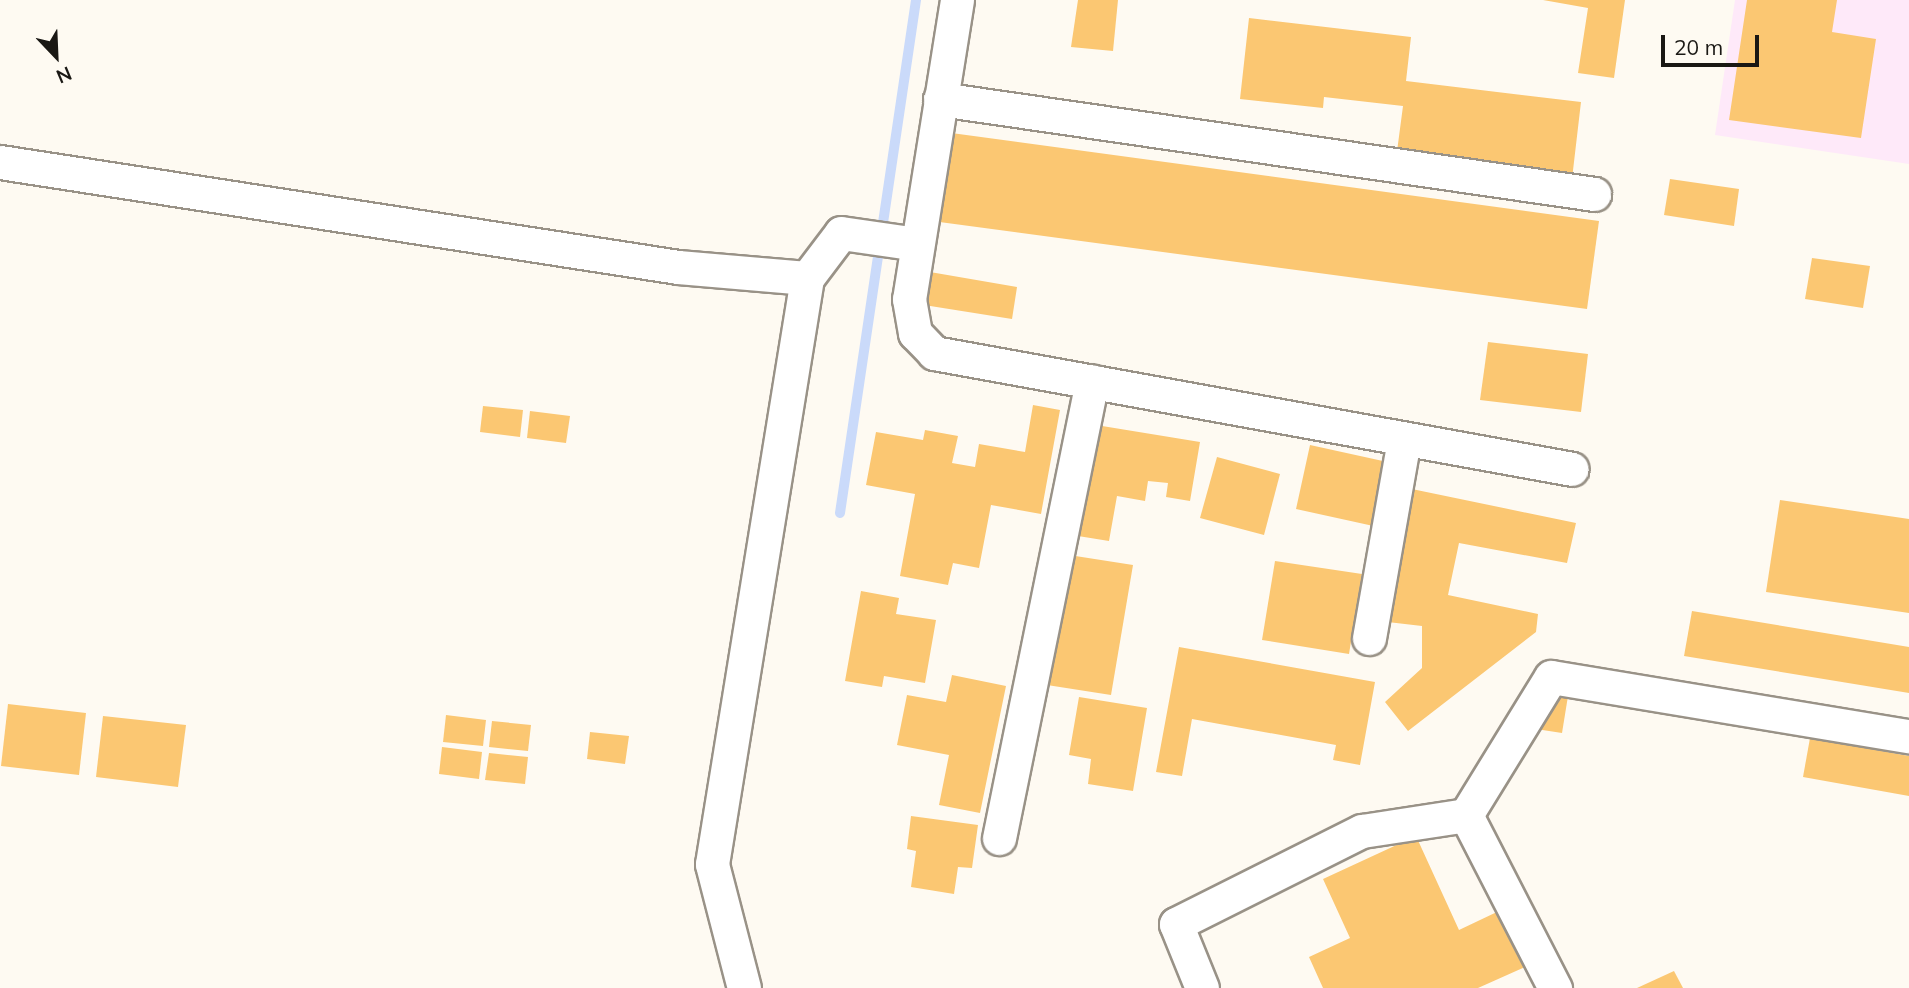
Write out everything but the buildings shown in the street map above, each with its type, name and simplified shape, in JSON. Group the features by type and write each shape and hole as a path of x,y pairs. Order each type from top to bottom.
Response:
{"street":[{"path":"957,0 917,244 911,317 934,354 1572,469"},
{"path":"940,99 1594,194"},
{"path":"0,162 678,267 807,278"},
{"path":"744,988 712,863 807,278 841,233 917,244"},
{"path":"999,838 1092,381"},
{"path":"1369,638 1404,440"},
{"path":"1202,988 1176,924 1362,831 1466,815 1550,677 1909,736"},
{"path":"1466,815 1555,988"}],"shaded area":[{"path":"1735,0 1909,0 1909,164 1715,135"}],"waterway":[{"path":"840,513 916,0"}]}
